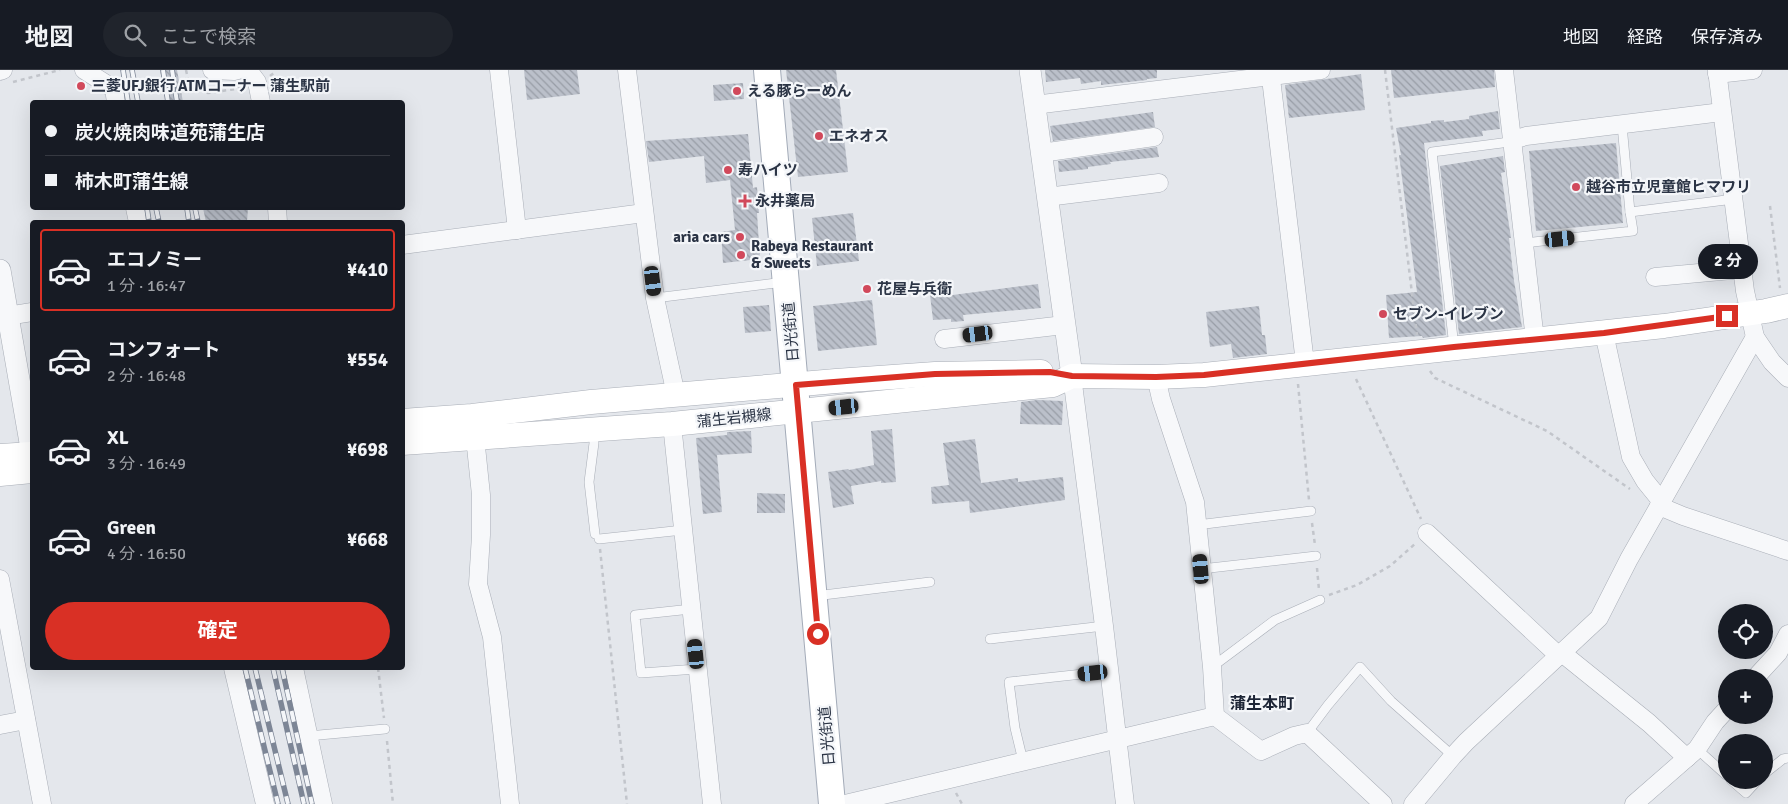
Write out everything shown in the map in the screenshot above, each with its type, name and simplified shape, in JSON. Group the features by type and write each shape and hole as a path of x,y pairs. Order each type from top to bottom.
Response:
{"main road":[{"name":"日光街道","path":"767,70 832,804"},
{"name":"蒲生岩槻線","path":"405,421 472,416 591,402 935,374 1050,372 1082,376 1156,377 1301,370 1348,359 1422,358 1454,347 1604,333 1750,313 1787,306"},
{"name":"蒲生岩槻線","path":"405,443 672,424 798,412 1054,385 1082,376"},
{"path":"0,456 30,454"},
{"path":"0,474 30,472"}],"street":[{"path":"84,70 114,88 116,100"},
{"path":"212,70 234,72 238,70"},
{"path":"248,70 256,82 260,100"},
{"path":"499,70 517,230"},
{"path":"627,70 655,298 676,395"},
{"path":"1030,70 1064,325 1082,376 1104,626 1125,804"},
{"path":"1034,105 1271,73 1321,70"},
{"path":"1504,70 1535,340"},
{"path":"1753,70 1717,72 1742,269 1755,337 1772,362 1788,378"},
{"path":"1271,73 1301,370"},
{"path":"1513,140 1526,136 1722,112"},
{"path":"1041,153 1154,136"},
{"path":"1047,197 1159,183"},
{"path":"405,245 644,213"},
{"path":"1655,277 1742,269"},
{"path":"0,270 4,316 30,444"},
{"path":"4,316 30,312"},
{"path":"944,338 1064,325"},
{"path":"1604,333 1631,457 1660,504 1684,516 1788,550"},
{"path":"1413,804 1453,756 1599,618 1660,504 1755,337"},
{"path":"1156,377 1161,399 1194,502 1216,716 1261,751 1294,736 1307,733 1383,804"},
{"path":"672,424 712,804"},
{"path":"475,437 481,535 478,584 492,637 510,804"},
{"path":"1427,533 1560,654 1649,723 1692,753"},
{"path":"1,588 42,804"},
{"path":"1763,669 1778,653 1788,634"},
{"path":"233,670 265,804"},
{"path":"294,670 323,804"},
{"path":"845,804 1216,716"},
{"path":"1634,804 1692,753 1718,719"},
{"path":"0,725 26,720"}],"lane":[{"path":"1524,243 1632,231 1622,125"},
{"path":"1454,347 1432,152 1513,140"},
{"path":"1630,212 1734,199"},
{"path":"655,298 786,282"},
{"path":"593,430 594,443 589,482 597,537 683,530"},
{"path":"1197,525 1310,511"},
{"path":"1201,569 1316,556"},
{"path":"815,596 930,582"},
{"path":"1212,667 1275,620 1320,600"},
{"path":"692,609 635,615 641,673 697,669"},
{"path":"990,640 1104,626"},
{"path":"1307,733 1360,667 1391,701 1453,756"},
{"path":"1023,761 1015,728 1009,682 1110,671"},
{"path":"308,736 385,729"},
{"path":"1692,753 1718,770"},
{"path":"1773,767 1783,759 1788,758"}],"path":[{"path":"4,75 60,70"},
{"path":"1385,70 1422,358 1435,378 1547,431 1637,494"},
{"path":"1770,206 1781,296 1787,306"},
{"path":"1301,370 1310,511 1320,600 1329,594 1357,585 1390,566 1427,533 1348,359"},
{"path":"597,537 627,804"}],"building":[{"path":"160,70 177,70 183,100 166,100"},
{"path":"524,70 577,70 580,94 527,100"},
{"name":"エネオス","path":"786,70 836,70 848,172 798,177"},
{"path":"1045,70 1157,70 1157,78 1101,85 1101,81 1081,84 1080,78 1046,82"},
{"path":"1391,70 1494,70 1495,87 1394,98"},
{"path":"1361,74 1365,110 1289,118 1285,85"},
{"path":"743,83 744,99 714,101 713,85"},
{"path":"1498,111 1500,129 1482,131 1483,136 1424,143 1446,335 1423,338 1422,336 1389,338 1386,295 1417,292 1399,155 1401,155 1396,128 1431,123 1431,121 1444,120 1444,122 1469,119 1469,116"},
{"path":"1153,112 1155,127 1053,141 1050,126"},
{"path":"748,134 753,188 757,187 760,259 723,263 721,232 735,230 730,180 706,183 704,156 649,162 646,141"},
{"name":"越谷市立児童館ヒマワリ","path":"1616,143 1623,223 1536,231 1529,151"},
{"path":"1157,147 1159,157 1110,162 1111,164 1088,167 1088,169 1059,172 1058,161"},
{"path":"1503,156 1505,172 1501,173 1511,238 1509,238 1514,281 1522,327 1459,334 1440,166"},
{"path":"203,210 248,210 247,220 206,220"},
{"path":"853,213 859,261 817,266 812,218"},
{"path":"1038,284 1041,308 963,315 964,321 951,322 951,319 933,320 930,295 945,294 945,296"},
{"path":"872,300 877,345 818,351 813,306"},
{"path":"769,305 771,331 745,333 743,307"},
{"path":"1259,306 1262,335 1265,335 1267,354 1233,358 1231,344 1210,347 1206,312"},
{"path":"1037,400 1063,401 1062,425 1020,424 1021,402"},
{"path":"892,429 896,482 881,483 881,481 851,486 854,504 833,508 828,472 874,465 871,431"},
{"path":"751,431 752,453 717,455 722,512 703,514 696,438 727,435 727,432"},
{"path":"975,439 981,483 1018,478 1018,482 1063,477 1065,500 970,513 969,501 932,504 931,487 949,485 943,443"},
{"path":"757,493 785,494 785,513 757,513"}],"railway":[{"path":"123,70 128,100"},
{"path":"132,70 138,100"},
{"path":"163,70 168,100"},
{"path":"172,70 177,100"},
{"path":"147,210 149,220"},
{"path":"156,210 159,220"},
{"path":"187,210 189,220"},
{"path":"195,210 198,220"},
{"path":"245,670 278,804"},
{"path":"255,670 288,804"},
{"path":"273,670 304,804"},
{"path":"282,670 312,804"}],"place":[{"name":"三菱UFJ銀行 ATMコーナー 蒲生駅前","path":"81,86"},
{"name":"える豚らーめん","path":"737,91"},
{"name":"エネオス","path":"819,136"},
{"name":"寿ハイツ","path":"728,170"},
{"name":"越谷市立児童館ヒマワリ","path":"1576,187"},
{"name":"永井薬局","path":"745,201"},
{"name":"aria cars","path":"740,237"},
{"name":"Rabeya Restaurant & Sweets","path":"741,255"},
{"name":"花屋与兵衛","path":"867,289"},
{"name":"セブン-イレブン","path":"1383,314"}],"district":[{"name":"蒲生本町","path":"1262,703"}],"route":[{"path":"818,634 796,385 935,374 1050,372 1072,376 1156,377 1204,375 1454,347 1604,333 1727,316"}]}
